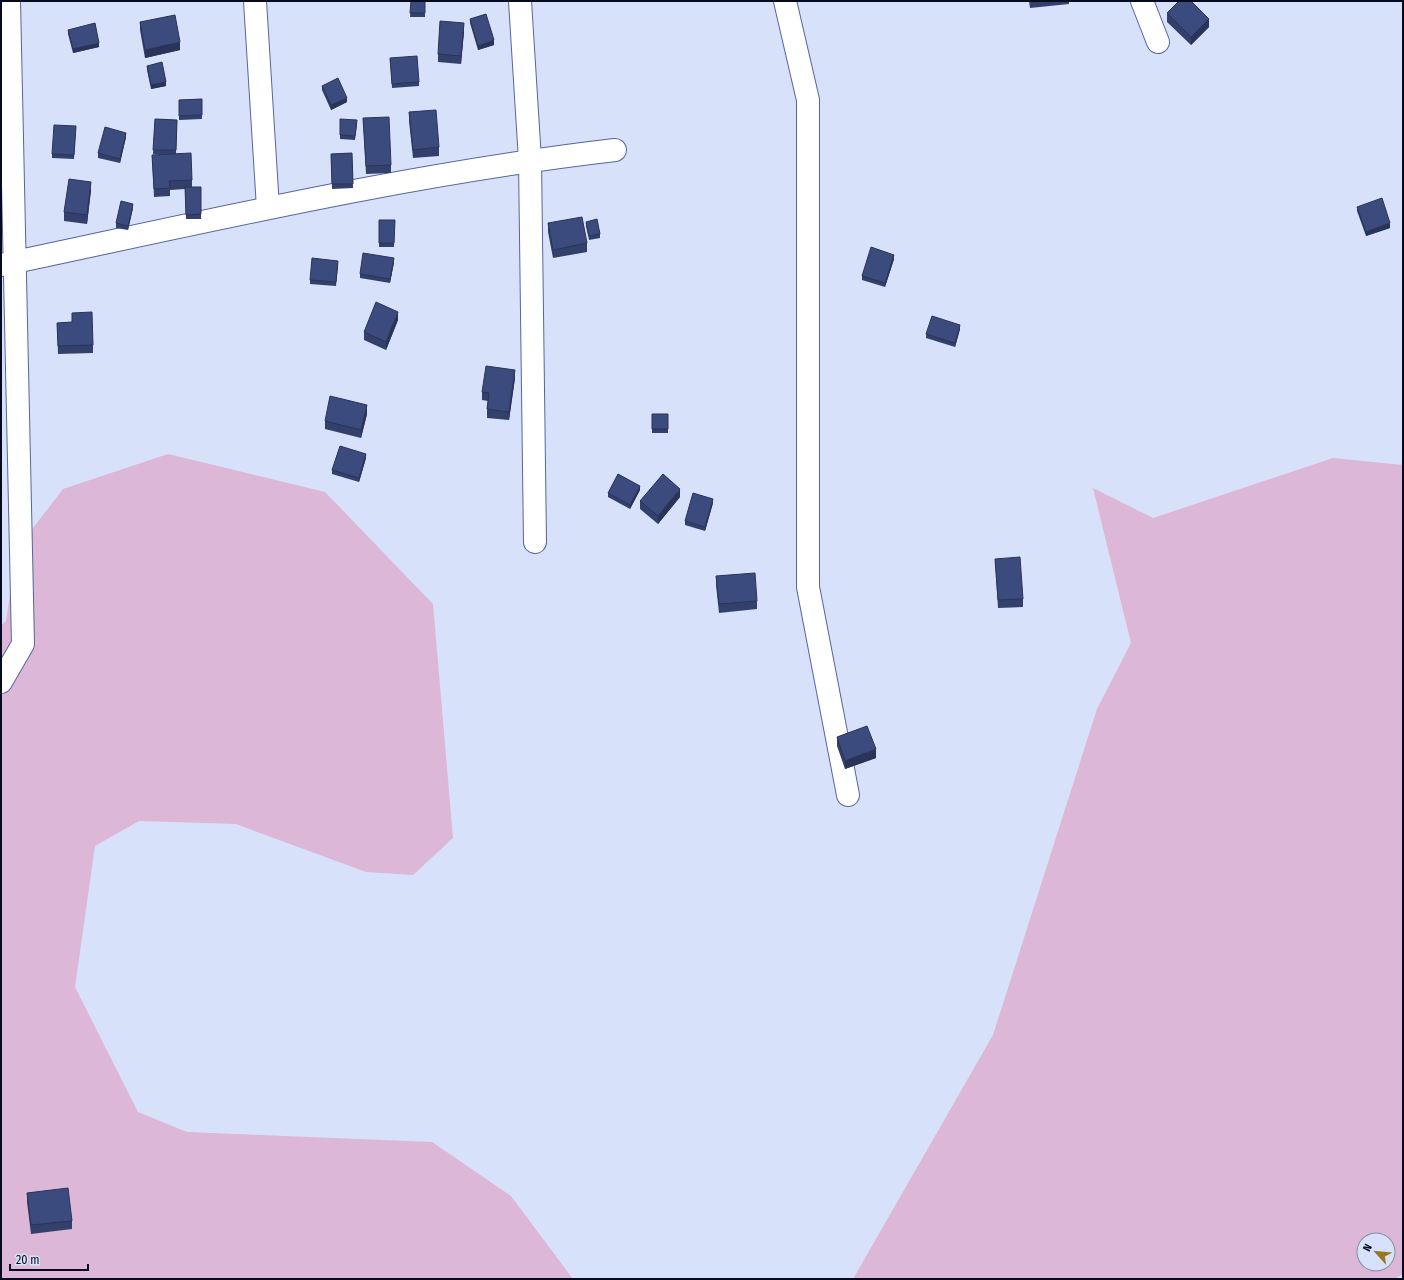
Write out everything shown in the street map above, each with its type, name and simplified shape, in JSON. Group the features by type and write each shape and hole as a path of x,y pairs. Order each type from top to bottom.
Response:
{"street":[{"path":"1,682 24,644 7,264 9,1"},
{"path":"255,1 268,208"},
{"path":"520,1 530,160 535,542"},
{"path":"785,1 808,100 808,587 848,795"},
{"path":"1142,1 1158,42"},
{"path":"7,264 268,208 530,160 615,150"}],"shaded area":[{"path":"168,454 325,492 433,604 453,838 413,875 366,872 236,824 139,821 95,846 75,987 138,1112 187,1132 432,1142 511,1196 573,1279 1,1279 1,625 6,621 17,549 63,489"},
{"path":"1333,458 1403,465 1403,1274 1394,1279 853,1279 993,1035 1097,709 1131,643 1093,488 1153,518"}],"building":[{"path":"411,1 425,1 425,13 410,13"},
{"path":"1179,1 1191,1 1209,19 1191,37 1167,13"},
{"path":"486,14 494,40 478,46 470,19"},
{"path":"175,15 180,42 145,50 140,22"},
{"path":"440,21 464,23 461,56 438,54"},
{"path":"95,23 99,43 73,49 68,30"},
{"path":"417,56 419,82 392,84 390,58"},
{"path":"162,62 166,82 151,85 147,66"},
{"path":"338,78 347,98 331,105 322,86"},
{"path":"202,99 202,115 179,116 179,100"},
{"path":"436,110 439,147 413,150 409,112"},
{"path":"389,117 391,165 366,166 363,118"},
{"path":"155,119 177,120 176,150 153,150"},
{"path":"340,119 357,120 355,136 340,135"},
{"path":"54,125 76,126 74,155 52,154"},
{"path":"105,127 126,133 120,159 98,153"},
{"path":"191,153 192,180 169,181 170,188 154,189 152,155"},
{"path":"352,153 353,184 332,184 331,154"},
{"path":"69,179 91,182 87,215 64,212"},
{"path":"185,187 201,187 201,214 186,215"},
{"path":"1382,198 1390,223 1366,232 1357,207"},
{"path":"121,201 133,204 128,226 116,223"},
{"path":"582,217 587,243 553,250 548,223"},
{"path":"597,219 600,234 589,236 586,222"},
{"path":"379,220 395,220 394,243 379,243"},
{"path":"871,247 894,255 885,283 862,276"},
{"path":"363,253 394,258 390,279 360,274"},
{"path":"312,258 338,261 336,282 310,280"},
{"path":"376,302 398,312 386,342 364,332"},
{"path":"92,312 93,345 58,346 57,323 72,322 72,313"},
{"path":"932,316 960,325 955,343 926,334"},
{"path":"486,366 515,370 509,412 487,409 489,393 482,392"},
{"path":"330,396 367,405 361,430 325,421"},
{"path":"652,414 668,414 668,429 652,429"},
{"path":"340,446 366,454 359,478 332,470"},
{"path":"618,474 640,486 630,505 608,493"},
{"path":"663,474 680,489 658,516 640,501"},
{"path":"693,493 713,499 705,527 685,521"},
{"path":"1020,557 1023,599 998,600 995,559"},
{"path":"755,573 757,601 719,604 716,576"},
{"path":"867,726 876,749 845,761 837,737"},
{"path":"68,1188 72,1221 31,1225 27,1193"}]}
